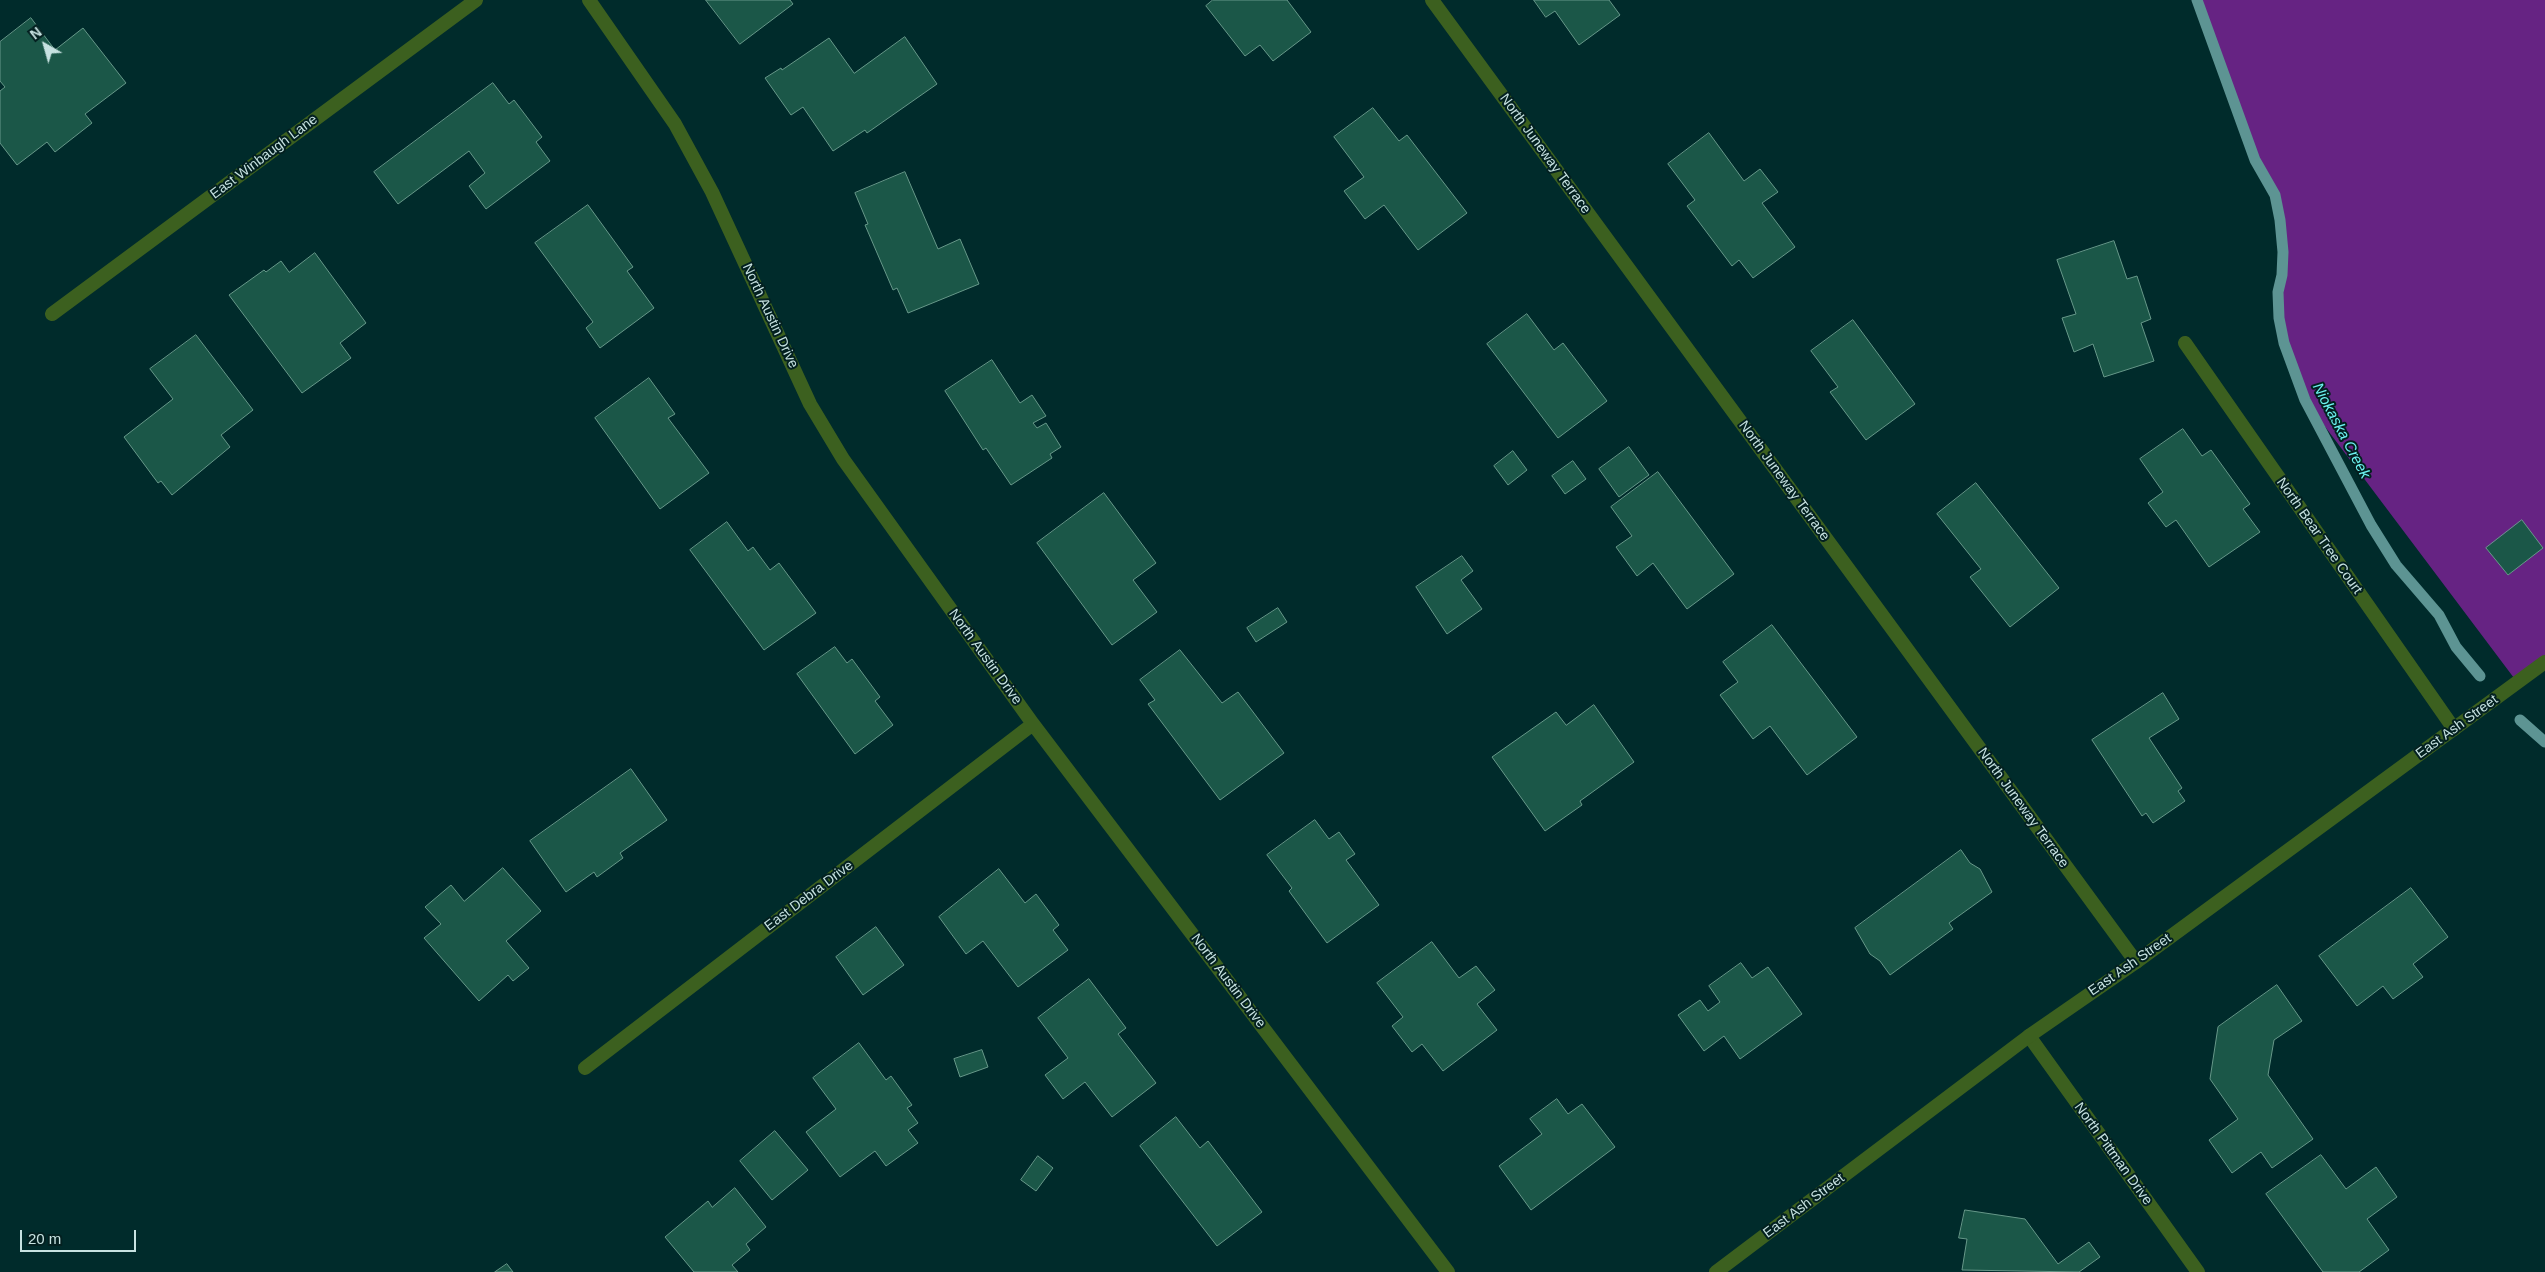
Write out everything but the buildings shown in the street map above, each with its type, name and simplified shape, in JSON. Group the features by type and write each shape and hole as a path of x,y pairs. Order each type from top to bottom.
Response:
{"street":[{"name":"East Winbaugh Lane","path":"52,314 476,0"},
{"name":"North Austin Drive","path":"589,0 680,132 712,192 810,404 843,459 1033,724 1448,1272"},
{"name":"North Juneway Terrace","path":"1432,0 2136,962"},
{"name":"North Bear Tree Court","path":"2185,343 2454,729"},
{"name":"East Ash Street","path":"1716,1272 2029,1036 2136,962 2545,662"},
{"name":"East Debra Drive","path":"584,1068 1033,724"},
{"name":"North Pittman Drive","path":"2029,1036 2198,1272"}],"shaded area":[{"path":"2197,0 2545,0 2545,662 2517,682 2305,400 2284,343 2279,318 2278,292 2283,252 2275,195 2255,160"}],"waterway":[{"name":"Niokaska Creek","path":"2197,0 2255,160 2275,195 2283,252 2282,275 2278,292 2279,318 2284,343 2305,400 2371,525 2396,565 2439,615 2456,647 2480,676"},
{"name":"Niokaska Creek","path":"2520,720 2545,742"}]}
